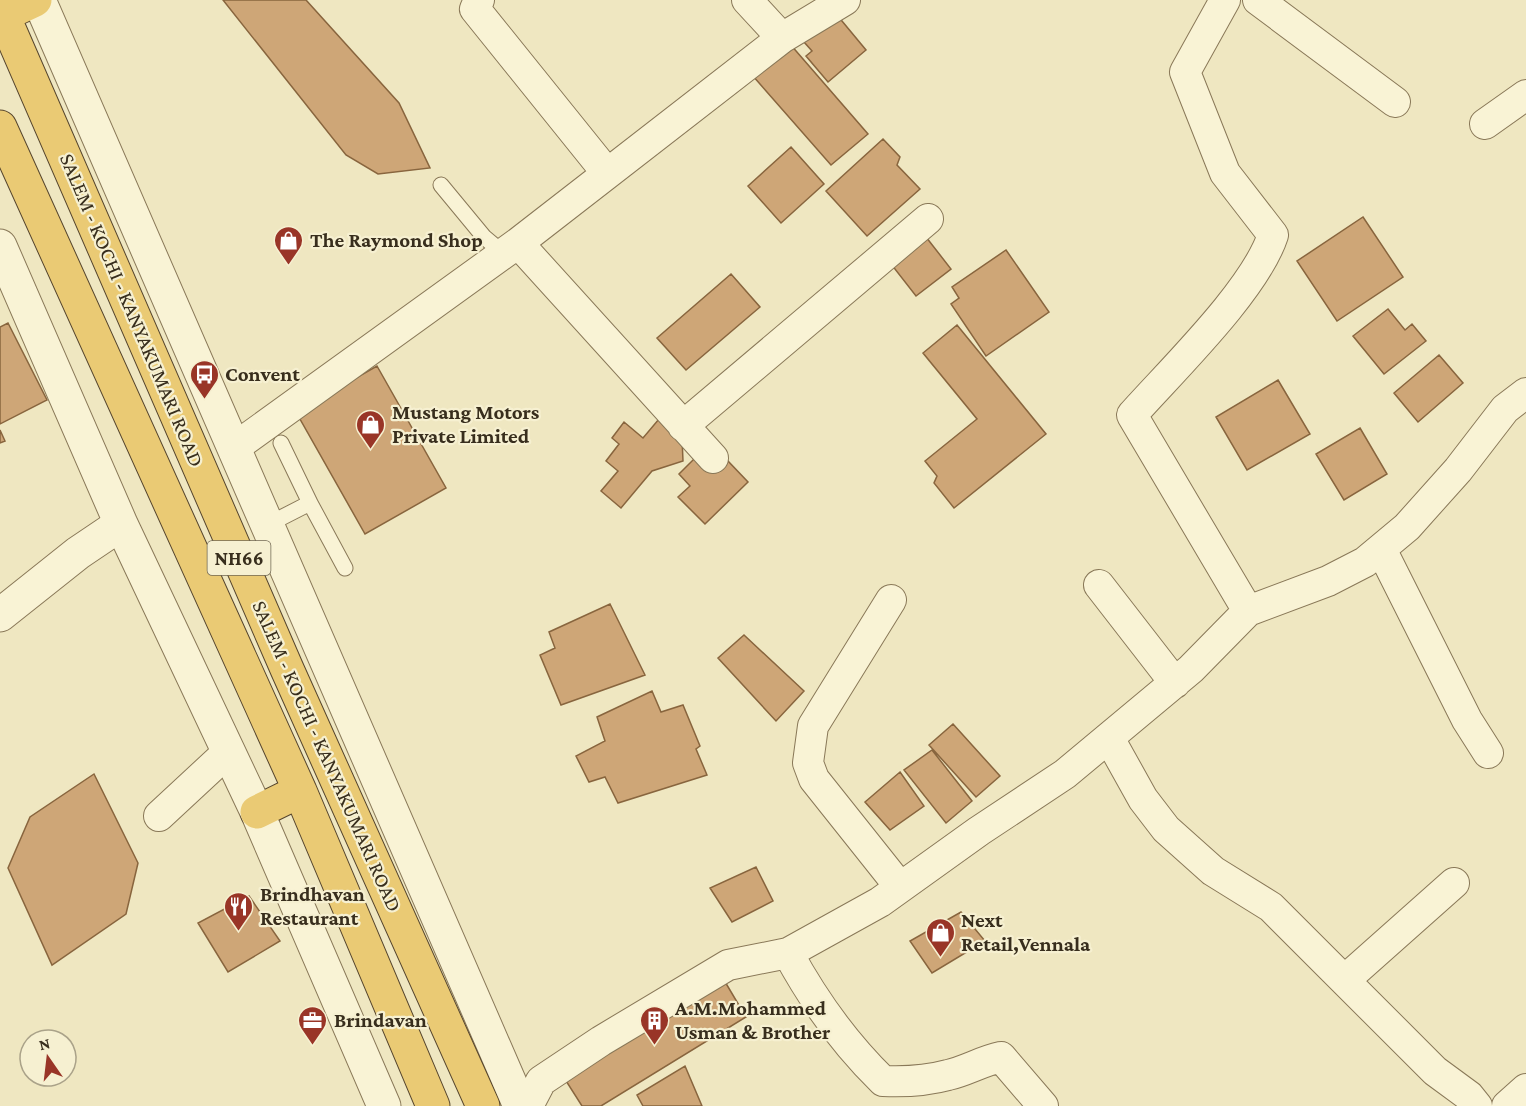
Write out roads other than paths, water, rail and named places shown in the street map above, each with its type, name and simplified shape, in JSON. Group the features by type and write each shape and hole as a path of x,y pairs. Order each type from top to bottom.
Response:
{"highway":[{"path":"2,12 37,0"},
{"name":"SALEM - KOCHI - KANYAKUMARI ROAD","path":"2,12 287,669 483,1106"},
{"name":"SALEM - KOCHI - KANYAKUMARI ROAD","path":"0,127 300,791 433,1106"},
{"path":"257,812 300,791"},
{"path":"408,1049 451,1032"}],"street":[{"path":"37,0 520,1106"},
{"path":"479,0 475,9 607,173"},
{"path":"747,0 782,38"},
{"path":"234,448 510,248 782,38 845,0"},
{"path":"1225,0 1185,72 1225,173 1273,236 1267,255 1221,315 1132,415 1248,611"},
{"path":"1258,0 1395,102"},
{"path":"1485,124 1526,95"},
{"path":"683,426 928,219"},
{"path":"510,248 713,458"},
{"path":"4,269 257,812 384,1106"},
{"path":"528,1106 541,1081 601,1041 728,965 788,953 880,902 979,831 1065,774 1174,683 1248,611 1328,581 1365,562 1407,527 1458,470 1505,409 1526,393"},
{"path":"0,615 78,554 121,524"},
{"path":"1381,549 1467,720 1488,753"},
{"path":"1099,585 1174,683"},
{"path":"891,600 813,726 808,763 814,779 900,887"},
{"path":"1108,738 1143,799 1166,829 1213,871 1271,907 1346,979 1435,1071 1469,1096 1477,1106"},
{"path":"159,816 229,751"},
{"path":"1346,979 1454,883"},
{"path":"788,953 806,986 855,1054 883,1081 919,1094 977,1062 1001,1056 1042,1106"},
{"path":"1507,1106 1526,1089"}],"lane":[{"path":"441,184 484,237 510,248"},
{"path":"280,443 345,568"},
{"path":"267,525 310,503"}],"place":[{"name":"The Raymond Shop","path":"289,266"},
{"name":"Convent","path":"204,400"},
{"name":"Mustang Motors Private Limited","path":"371,450"},
{"name":"Brindhavan Restaurant","path":"239,932"},
{"name":"Next Retail,Vennala","path":"940,958"},
{"name":"Brindavan","path":"313,1046"},
{"name":"A.M.Mohammed Usman & Brother","path":"654,1046"}]}
